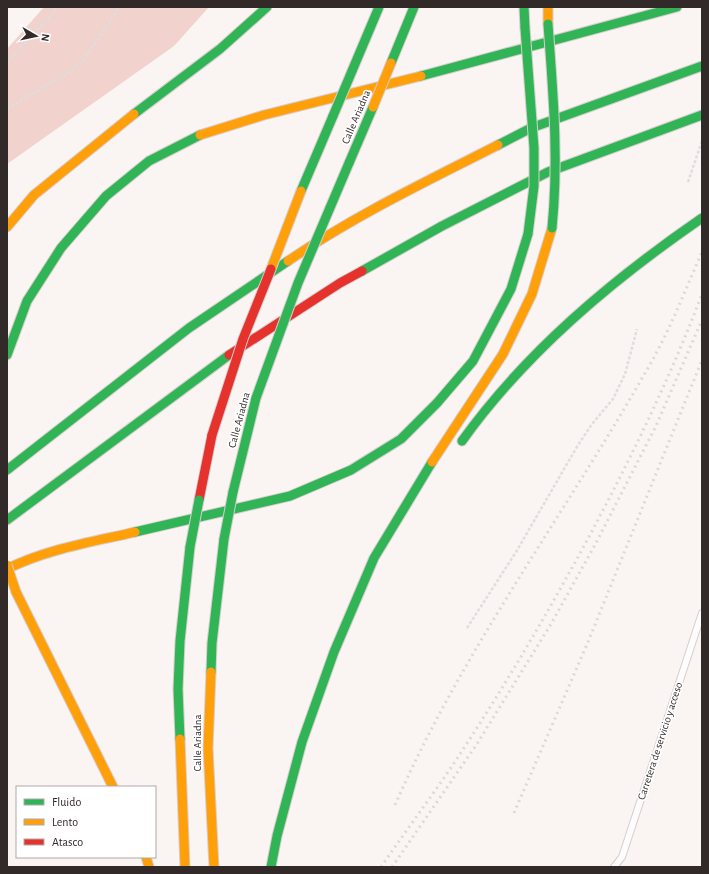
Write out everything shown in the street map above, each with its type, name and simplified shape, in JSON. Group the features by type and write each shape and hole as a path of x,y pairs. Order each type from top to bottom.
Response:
{"highway":[{"path":"7,227 34,195 128,118 220,49 267,7"},
{"name":"Calle Ariadna","path":"186,867 178,689 180,641 190,547 198,500 212,435 243,339 301,191 378,7"},
{"name":"Calle Ariadna","path":"214,867 208,733 212,643 224,538 233,492 256,398 298,283 414,7"},
{"path":"7,569 22,561 56,551 290,496 350,470 401,439 437,403 473,361 511,289 528,234 534,186 534,148 524,7"},
{"path":"271,867 277,836 302,742 334,652 374,558 436,456 503,354 532,294 552,228 556,186 556,144 548,7"},
{"path":"7,355 27,301 61,248 106,196 149,161 203,134 264,115 460,66 677,7"},
{"path":"7,470 189,328 306,248 415,187 531,128 702,66"},
{"path":"7,520 217,363 346,280 442,226 548,172 702,115"},
{"path":"456,450 473,425 530,360 597,299 681,232 702,218"},
{"path":"7,565 16,592 113,786"},
{"path":"334,652 377,575"}],"lane":[{"name":"Carretera de servicio y acceso","path":"614,867 622,857 702,613"}],"path":[{"path":"7,63 58,7"},
{"path":"7,109 68,72 84,59 120,7"},
{"path":"688,182 702,141"},
{"path":"467,628 516,552 574,451 592,424 613,399 625,374 637,330"}],"shaded area":[{"path":"44,7 209,7 174,46 7,164 7,49"}],"railway":[{"path":"395,805 422,747 485,634 621,415 653,359 673,320 702,252"},
{"path":"381,867 448,772 484,717 568,575 647,422 676,359 702,294"},
{"path":"392,867 477,744 551,624 596,543 656,426 702,320"},
{"path":"514,813 588,642 702,360"}],"traffic: fast":[{"path":"134,114 220,49 267,7"},
{"path":"352,71 379,7"},
{"path":"391,63 414,7"},
{"path":"524,7 525,28"},
{"path":"421,76 677,7"},
{"path":"548,24 555,151 552,228"},
{"path":"525,28 534,148 534,186 528,234"},
{"path":"498,145 531,128 702,66"},
{"path":"333,116 352,71"},
{"path":"349,163 373,107"},
{"path":"362,271 442,226 548,172 702,115"},
{"path":"301,191 333,116"},
{"path":"7,355 27,301 61,248 106,196 149,161 200,135"},
{"path":"256,398 298,283 349,163"},
{"path":"462,441 487,408 514,377 572,319 636,266 702,218"},
{"path":"135,532 290,496 351,470 401,439 437,403 473,361 511,289 528,234"},
{"path":"7,470 189,328 288,261"},
{"path":"7,520 229,355"},
{"path":"233,492 256,398"},
{"path":"271,867 277,836 302,742 334,652 374,558 432,462"},
{"path":"224,539 233,492"},
{"path":"190,547 199,500"},
{"path":"211,672 212,643 224,539"},
{"path":"180,739 178,689 180,641 190,547"}],"traffic: slow":[{"path":"548,7 548,24"},
{"path":"373,107 391,63"},
{"path":"200,135 264,115 421,76"},
{"path":"7,227 34,195 134,114"},
{"path":"288,261 365,214 498,145"},
{"path":"271,269 301,191"},
{"path":"432,462 503,354 532,294 552,228"},
{"path":"7,569 54,551 135,532"},
{"path":"7,565 16,592"},
{"path":"16,592 113,786"},
{"path":"211,672 208,748 214,867"},
{"path":"180,739 185,867"},
{"path":"146,858 149,867"}],"traffic: jam":[{"path":"212,435 243,339 271,269"},
{"path":"229,355 340,283 362,271"},
{"path":"199,500 212,435"}]}
